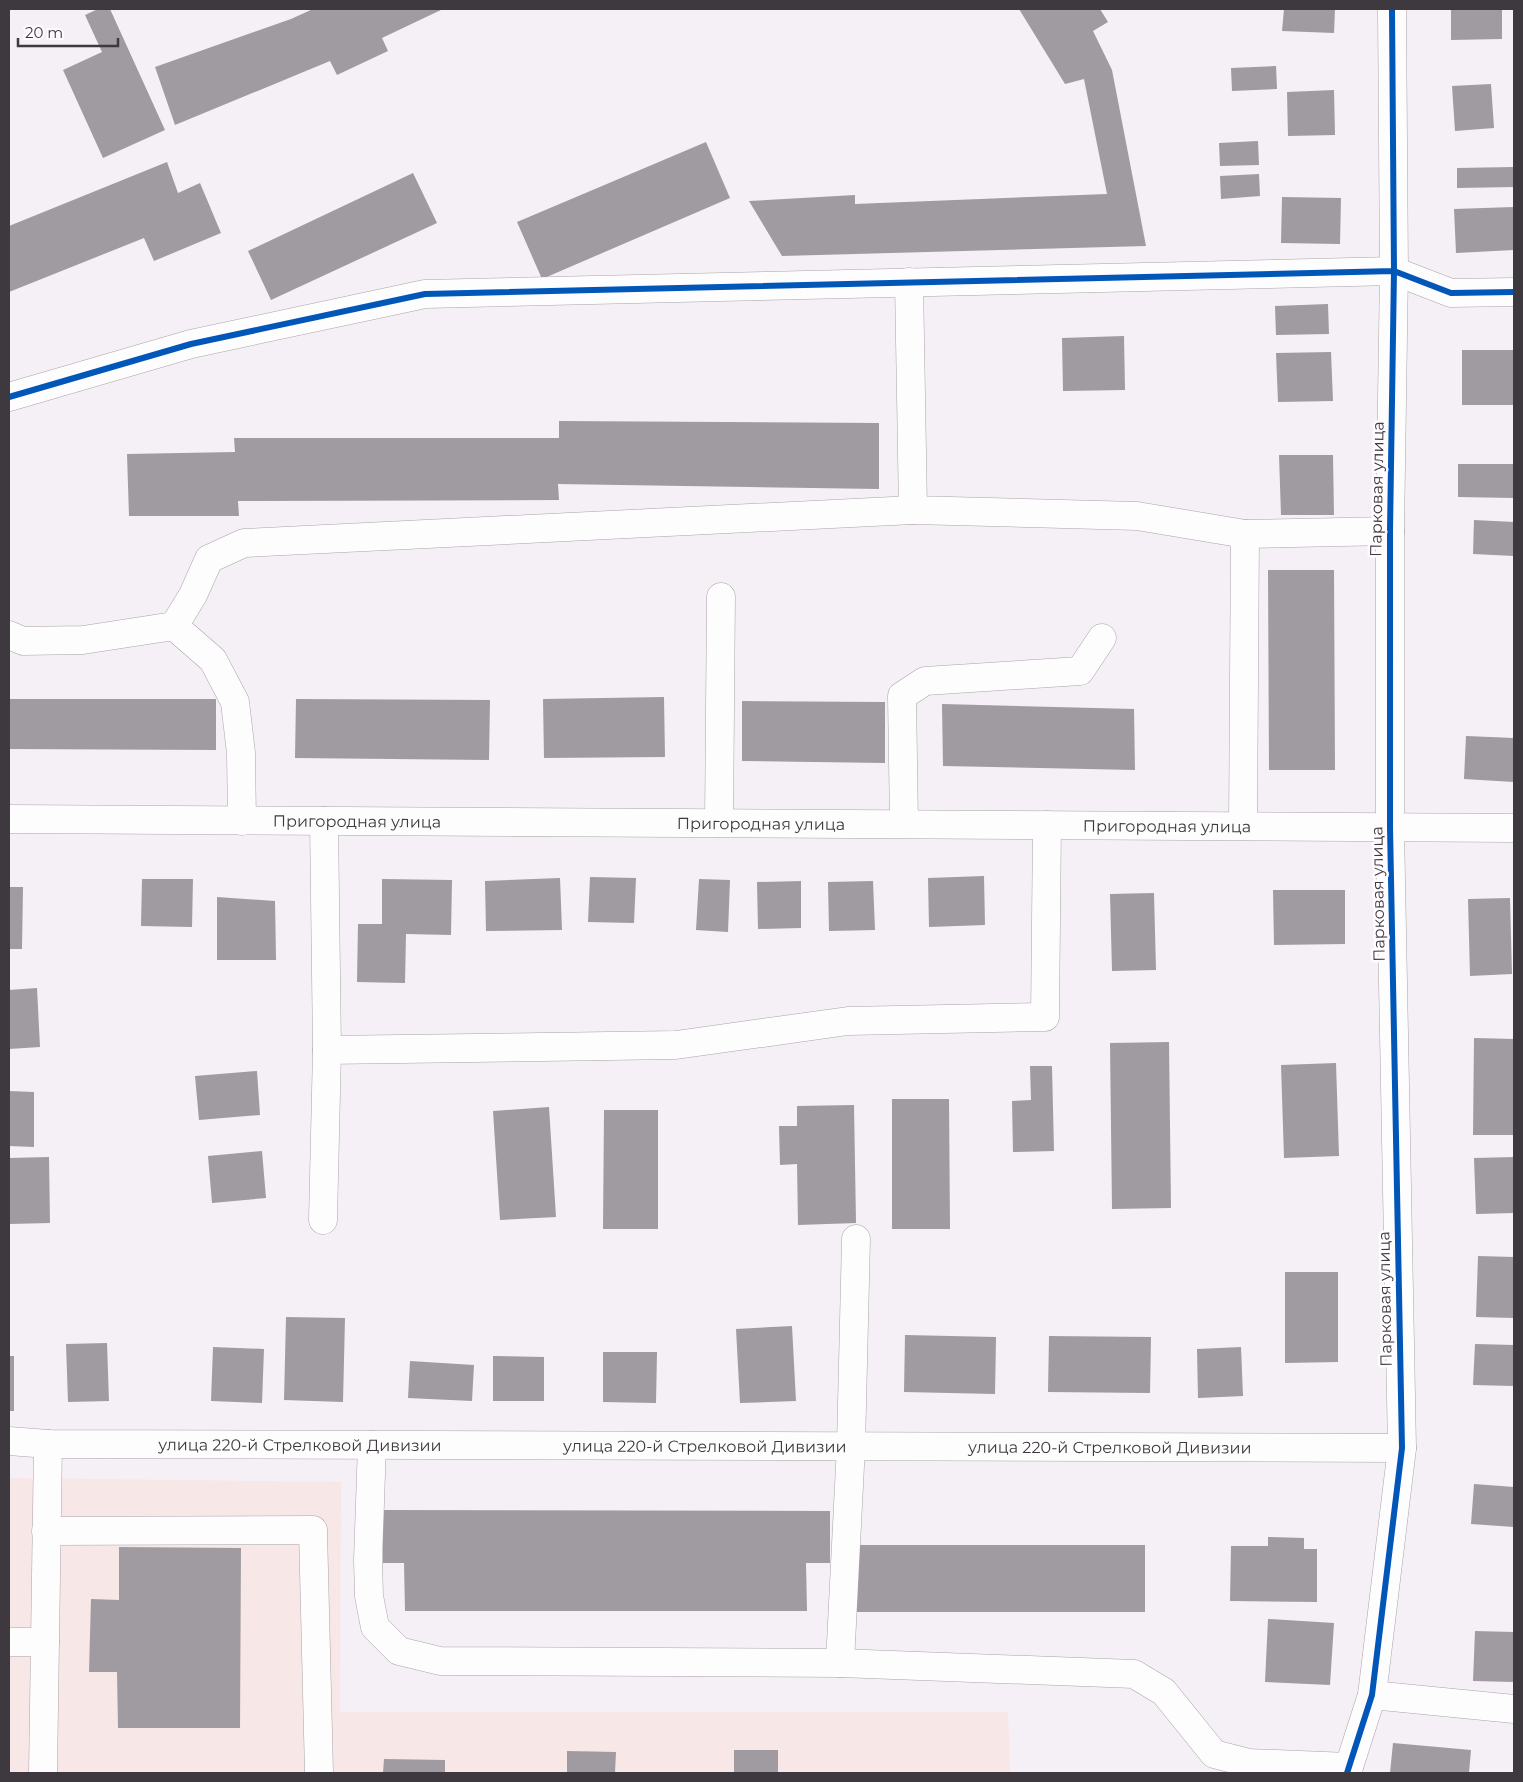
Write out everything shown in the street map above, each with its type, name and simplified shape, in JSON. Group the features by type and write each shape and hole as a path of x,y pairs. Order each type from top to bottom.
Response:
{"street":[{"name":"Парковая улица","path":"1348,1770 1372,1695 1402,1448 1390,827 1390,532 1394,271 1392,9"},
{"path":"9,397 191,344 425,294 1394,271 1451,293 1514,292"},
{"path":"909,282 913,510"},
{"path":"174,626 193,595 208,559 244,543 913,510 1137,516 1245,534 1390,532"},
{"path":"1243,826 1245,534"},
{"path":"719,823 721,597"},
{"path":"9,635 23,641 83,640 174,626 214,660 235,702 241,753 242,821"},
{"path":"904,824 902,696 925,681 1080,671 1102,638"},
{"name":"Пригородная улица","path":"9,819 1514,828"},
{"path":"323,1220 327,1050 324,821"},
{"path":"327,1050 676,1045 848,1021 1044,1016 1047,825"},
{"path":"840,1663 851,1446 856,1239"},
{"name":"улица 220-й Стрелковой Дивизии","path":"9,1441 48,1444 1402,1448"},
{"path":"43,1773 48,1444"},
{"path":"372,1445 368,1560 369,1596 375,1628 399,1651 440,1661 840,1663 1134,1674 1164,1692 1214,1754 1249,1763 1348,1770"},
{"path":"46,1531 313,1530 319,1773"},
{"path":"9,1642 45,1642"},
{"path":"1372,1695 1514,1709"}],"shaded area":[{"path":"9,1478 341,1482 340,1712 1008,1712 1010,1773 9,1773"}],"building":[{"path":"98,9 110,9 165,130 103,158 63,70 102,52 85,15"},
{"path":"313,9 443,9 382,38 388,51 337,75 330,61 175,125 155,67 291,19"},
{"path":"1019,9 1100,9 1108,22 1093,31 1112,70 1146,246 782,256 749,201 855,195 855,204 1107,194 1084,79 1065,84"},
{"path":"1284,9 1335,9 1334,33 1282,31"},
{"path":"1451,9 1502,9 1502,39 1451,40"},
{"path":"1276,66 1277,89 1232,91 1231,68"},
{"path":"1491,84 1494,128 1455,131 1452,86"},
{"path":"1334,90 1335,135 1288,136 1287,92"},
{"path":"1258,141 1259,165 1220,166 1219,143"},
{"path":"706,142 730,198 542,279 517,222"},
{"path":"167,162 178,193 200,183 221,233 154,261 144,238 9,292 9,226"},
{"path":"1513,167 1514,187 1457,188 1457,168"},
{"path":"413,173 437,223 271,300 248,251"},
{"path":"1259,174 1260,196 1221,199 1220,176"},
{"path":"1282,197 1341,198 1340,244 1281,243"},
{"path":"1514,207 1514,250 1456,253 1454,209"},
{"path":"1328,304 1329,334 1276,335 1275,306"},
{"path":"1124,336 1125,390 1063,391 1062,338"},
{"path":"1462,350 1514,350 1514,405 1462,405"},
{"path":"1331,352 1333,401 1278,402 1276,353"},
{"path":"559,421 879,423 879,489 558,484 559,500 238,501 239,516 129,516 127,454 235,452 234,438 559,438"},
{"path":"1279,455 1333,455 1334,515 1281,515"},
{"path":"1458,464 1514,464 1514,498 1458,497"},
{"path":"1474,520 1514,522 1514,556 1473,554"},
{"path":"1268,570 1334,570 1335,770 1269,770"},
{"path":"664,697 665,757 544,758 543,699"},
{"path":"9,699 216,699 216,750 9,749"},
{"path":"296,699 490,700 489,760 295,758"},
{"path":"742,701 885,702 885,763 742,761"},
{"path":"942,704 1134,709 1135,770 943,766"},
{"path":"1466,736 1514,738 1514,782 1464,779"},
{"path":"984,876 985,925 929,927 928,878"},
{"path":"590,877 636,878 634,923 588,922"},
{"path":"560,878 562,930 486,931 485,881"},
{"path":"142,879 193,879 192,927 141,926"},
{"path":"382,879 452,880 451,935 406,934 405,983 357,982 358,924 382,924"},
{"path":"699,879 730,880 728,932 696,930"},
{"path":"801,881 801,928 758,929 757,882"},
{"path":"873,881 875,930 829,931 828,882"},
{"path":"9,887 23,887 22,949 9,949"},
{"path":"1273,890 1345,890 1345,944 1274,945"},
{"path":"1154,893 1156,970 1112,971 1110,894"},
{"path":"217,897 275,901 276,960 217,960"},
{"path":"1510,898 1512,974 1470,976 1468,899"},
{"path":"37,988 40,1047 9,1049 9,990"},
{"path":"1474,1038 1514,1039 1514,1135 1473,1135"},
{"path":"1169,1042 1171,1208 1112,1209 1110,1043"},
{"path":"1336,1063 1339,1156 1284,1158 1281,1065"},
{"path":"1030,1066 1052,1066 1054,1151 1013,1152 1012,1101 1031,1100"},
{"path":"257,1071 260,1115 199,1120 195,1076"},
{"path":"9,1091 34,1092 34,1147 9,1146"},
{"path":"892,1099 949,1099 950,1229 892,1229"},
{"path":"854,1105 856,1223 798,1225 797,1164 780,1165 779,1126 797,1126 797,1106"},
{"path":"549,1107 556,1217 500,1220 493,1111"},
{"path":"604,1110 658,1110 658,1229 603,1229"},
{"path":"262,1151 266,1198 212,1203 208,1156"},
{"path":"49,1157 50,1223 9,1224 9,1158"},
{"path":"1514,1157 1514,1213 1476,1214 1474,1158"},
{"path":"1478,1256 1514,1257 1514,1318 1476,1317"},
{"path":"1285,1272 1338,1272 1338,1362 1285,1363"},
{"path":"286,1317 345,1318 343,1402 284,1400"},
{"path":"792,1326 796,1401 740,1403 736,1329"},
{"path":"905,1335 996,1337 995,1394 904,1392"},
{"path":"1049,1336 1151,1337 1150,1393 1048,1392"},
{"path":"107,1343 109,1401 68,1402 66,1344"},
{"path":"1475,1344 1514,1345 1514,1386 1473,1385"},
{"path":"213,1347 264,1349 262,1403 211,1401"},
{"path":"1241,1347 1243,1396 1198,1398 1197,1349"},
{"path":"603,1352 657,1352 656,1403 603,1402"},
{"path":"9,1356 14,1356 14,1411 9,1411"},
{"path":"493,1356 544,1357 544,1401 493,1401"},
{"path":"410,1361 474,1365 472,1401 408,1398"},
{"path":"1474,1484 1514,1487 1514,1527 1471,1524"},
{"path":"383,1510 830,1511 830,1563 806,1563 807,1611 405,1611 404,1563 383,1563"},
{"path":"1268,1537 1304,1538 1304,1549 1317,1549 1317,1602 1230,1601 1231,1546 1268,1546"},
{"path":"852,1545 1145,1545 1145,1612 852,1612"},
{"path":"119,1547 241,1548 240,1728 118,1728 117,1672 89,1672 91,1599 119,1600"},
{"path":"1268,1619 1334,1623 1330,1685 1265,1682"},
{"path":"1475,1631 1514,1632 1514,1682 1473,1681"},
{"path":"1393,1743 1471,1750 1469,1773 1390,1773"},
{"path":"734,1750 778,1750 778,1773 734,1773"},
{"path":"567,1751 616,1752 615,1773 567,1773"},
{"path":"384,1759 445,1760 445,1773 383,1773"}],"cycle path":[{"path":"1347,1773 1372,1695 1402,1448 1390,827 1390,531 1394,271 1392,9"},
{"path":"9,397 191,344 425,294 1394,271 1451,293 1514,292"}]}
